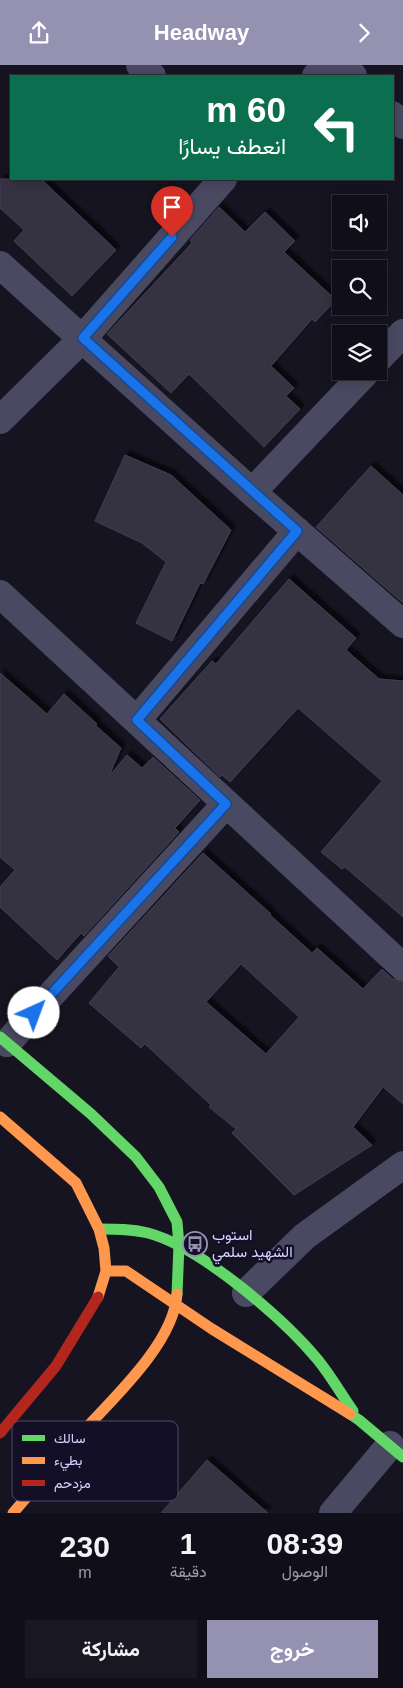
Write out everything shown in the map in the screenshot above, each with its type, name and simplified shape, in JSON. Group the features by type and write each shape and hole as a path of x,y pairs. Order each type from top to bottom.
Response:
{"main road":[{"path":"4,1040 91,1114 136,1157 159,1187 177,1222 179,1245 176,1306 158,1345 127,1385 93,1421"},
{"path":"0,1117 76,1183 98,1229 104,1248 106,1271 98,1299 56,1366 0,1433"},
{"path":"98,1229 128,1229 155,1235 179,1245 212,1267 286,1327 318,1360 359,1420"},
{"path":"106,1271 126,1271 176,1306 359,1420 397,1451"},
{"path":"13,1513 23,1501"}],"street":[{"path":"140,65 151,75"},
{"path":"317,75 326,65"},
{"path":"342,65 352,75"},
{"path":"0,420 83,338 222,180"},
{"path":"0,265 252,492 403,624"},
{"path":"387,350 403,333"},
{"path":"252,492 358,380"},
{"path":"137,720 297,531"},
{"path":"0,594 403,967"},
{"path":"4,1040 226,804"},
{"path":"246,1293 305,1236 403,1165"},
{"path":"333,1513 397,1451"}],"building":[{"path":"0,179 42,180 116,250 72,296 14,241 24,230 0,208"},
{"path":"219,207 245,232 265,212 295,241 284,252 332,296 332,304 315,322 312,319 271,366 294,388 286,396 300,409 264,447 189,374 171,393 107,334 192,243 190,240"},
{"path":"125,455 171,475 231,530 203,584 200,583 172,641 136,623 166,562 142,543 95,521"},
{"path":"371,466 403,495 403,603 316,527"},
{"path":"289,579 356,638 346,650 379,679 403,681 403,917 345,867 342,869 321,852 382,781 298,708 230,782 222,775 220,777 160,719 212,661 216,664"},
{"path":"0,673 47,714 64,694 97,724 95,725 121,748 109,776 127,755 142,768 153,757 200,800 175,828 179,832 84,936 81,933 57,960 0,907 0,887 15,870 0,857"},
{"path":"203,853 312,953 317,948 363,989 382,969 393,979 403,982 403,1104 383,1087 353,1127 372,1145 294,1195 232,1133 236,1129 209,1107 211,1105 145,1044 141,1048 89,1003 119,967 108,956","holes":["241,964 299,1017 266,1054 206,1002"]},
{"path":"207,1460 268,1513 161,1513 171,1501 178,1501 178,1493"}],"traffic: fast":[{"path":"0,1037 91,1114 136,1157 159,1187 177,1222 179,1245 177,1294"},
{"path":"99,1229 118,1229 148,1233 169,1241 192,1253 240,1286 303,1343 323,1366 353,1411"},
{"path":"350,1414 403,1457"}],"traffic: slow":[{"path":"0,1117 76,1183 99,1229 104,1248 106,1271 98,1297"},
{"path":"106,1271 126,1271 212,1329 350,1414"},
{"path":"93,1421 121,1391 152,1353 173,1313 177,1294"},
{"path":"13,1513 23,1501"}],"traffic: jam":[{"path":"0,1433 56,1366 98,1297"}],"place":[{"name":"استوب الشهيد سلمي","path":"195,1244"}],"route":[{"path":"34,1013 226,804 137,720 297,531 83,338 172,237"}]}
